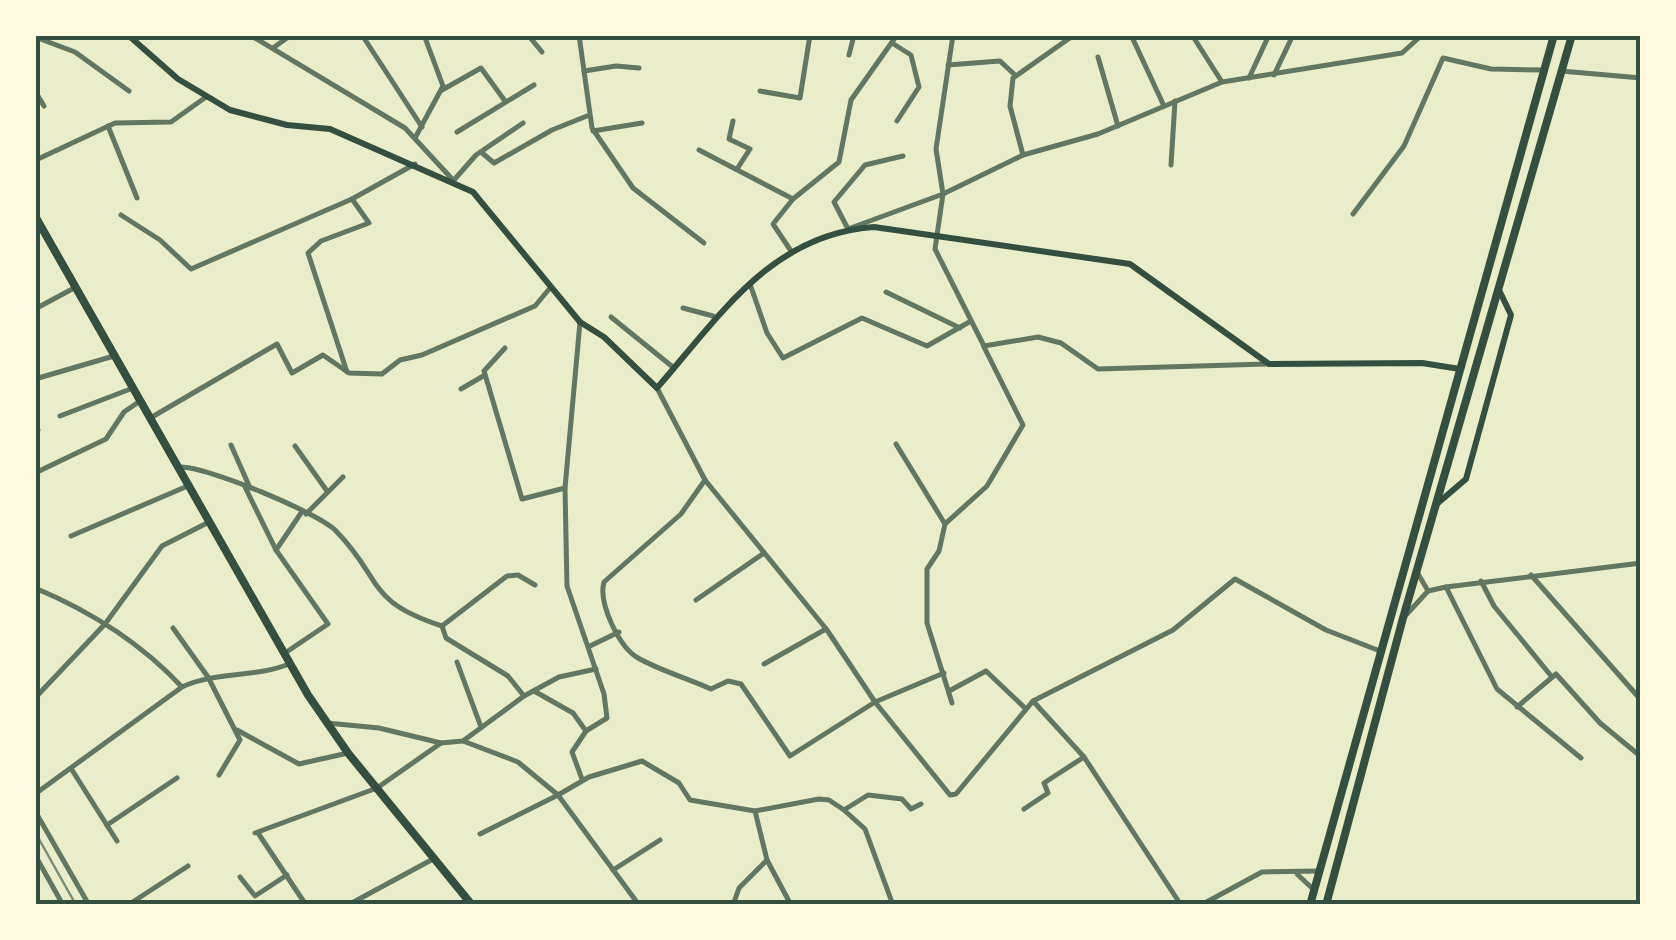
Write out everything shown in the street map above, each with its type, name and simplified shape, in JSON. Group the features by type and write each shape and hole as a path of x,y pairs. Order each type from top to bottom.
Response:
{"highway":[{"path":"1310,905 1554,35"},
{"path":"1326,905 1416,572 1500,292 1558,71 1572,35"},
{"path":"35,216 136,387 289,664 348,753 472,905"}],"main road":[{"path":"128,35 206,97 260,119 330,130 454,180 492,210 580,322 604,338 656,388 713,316 750,284 790,251 848,229 937,233 1130,264 1268,364 1422,362 1460,369"},
{"path":"1438,503 1466,478 1511,316 1500,292"}],"street":[{"path":"250,35 371,104 414,138 454,180 481,152 523,122"},
{"path":"273,48 291,35"},
{"path":"362,35 422,126"},
{"path":"424,35 442,90"},
{"path":"528,35 542,52"},
{"path":"580,35 587,116 594,131 633,188 704,243"},
{"path":"760,91 800,98 810,35"},
{"path":"849,55 854,35"},
{"path":"790,251 772,227 793,199 839,162 851,100 896,35"},
{"path":"952,704 927,623 927,569 938,552 944,524 986,486 1023,425 935,249 943,194 936,150 953,35"},
{"path":"1023,155 1010,106 1009,91 1015,75 1074,35"},
{"path":"1131,35 1164,106"},
{"path":"1192,35 1222,82"},
{"path":"1249,78 1269,35"},
{"path":"1274,75 1294,35"},
{"path":"902,156 866,165 834,202 848,229 943,194 1023,155 1118,126 1222,82 1359,57 1402,54 1422,35"},
{"path":"35,37 76,52 129,91"},
{"path":"892,43 912,56 919,87 897,121"},
{"path":"1098,57 1118,126"},
{"path":"1353,214 1404,146 1443,58 1490,69 1542,70"},
{"path":"948,64 1000,60 1015,75"},
{"path":"584,71 616,66 639,68"},
{"path":"414,138 442,90 481,68 506,101"},
{"path":"1558,71 1641,78"},
{"path":"457,132 534,84"},
{"path":"35,91 44,106"},
{"path":"35,154 38,159 108,126 171,122 206,97"},
{"path":"1171,165 1175,101"},
{"path":"481,152 494,163 552,130 587,116"},
{"path":"733,121 729,138 750,149 737,168"},
{"path":"594,131 642,123"},
{"path":"108,126 137,198"},
{"path":"699,150 793,199"},
{"path":"121,215 191,269 352,199 416,164"},
{"path":"347,372 308,253 322,241 368,224 352,199"},
{"path":"750,284 767,333 784,358 862,318 926,346 971,321"},
{"path":"35,309 76,287"},
{"path":"152,417 277,344 292,373 323,355 347,372 382,374 400,360 422,356 534,306 550,288"},
{"path":"886,292 960,328"},
{"path":"683,308 713,316"},
{"path":"610,317 674,368"},
{"path":"580,322 565,488 567,586 596,669 607,718 586,730 572,752 582,780"},
{"path":"984,346 1038,336 1061,343 1098,369 1268,364"},
{"path":"505,348 485,368 485,376 522,499 565,488"},
{"path":"35,378 117,354"},
{"path":"461,389 485,376"},
{"path":"60,416 136,387"},
{"path":"656,388 679,438 705,480 826,629 875,702 953,796 1033,701 1173,630 1235,579 1326,630 1380,651"},
{"path":"35,473 106,439 124,412 142,400"},
{"path":"896,444 944,524"},
{"path":"231,445 276,550 328,624 283,654"},
{"path":"295,446 327,490"},
{"path":"180,466 196,466 247,486 334,528 386,601 407,615 442,626"},
{"path":"276,550 304,513 344,477"},
{"path":"705,480 681,514 604,582 603,597 618,632 639,658 711,689 723,682 741,684 790,756 875,702 944,673"},
{"path":"71,536 190,485"},
{"path":"35,698 105,624 162,546 210,522"},
{"path":"696,600 764,553"},
{"path":"1403,618 1428,591 1481,581 1641,563"},
{"path":"1416,572 1428,591"},
{"path":"442,626 507,576 518,574 535,585"},
{"path":"1531,575 1641,700"},
{"path":"1481,581 1494,606 1552,677"},
{"path":"1446,587 1497,690 1581,758"},
{"path":"35,588 105,624 157,660 182,686"},
{"path":"442,626 446,638 508,676 524,696"},
{"path":"173,628 208,677 236,730 240,747 219,775"},
{"path":"764,664 826,629"},
{"path":"589,646 618,632"},
{"path":"457,662 481,727"},
{"path":"35,794 182,686 208,677 273,670 289,664"},
{"path":"464,741 532,691 559,677 596,669"},
{"path":"949,691 986,671 1026,709"},
{"path":"1517,708 1558,675 1600,722 1640,755"},
{"path":"532,691 573,714 586,730"},
{"path":"1033,701 1084,757 1180,905"},
{"path":"328,723 411,734 441,743 464,741 518,762 558,795 638,905"},
{"path":"236,730 298,764 348,753"},
{"path":"306,905 256,833 377,788 441,743"},
{"path":"1024,809 1048,793 1044,783 1084,757"},
{"path":"480,834 582,780 642,761 679,783 690,800 755,812 829,800 865,829 893,905"},
{"path":"72,770 117,841"},
{"path":"107,825 178,778"},
{"path":"844,810 875,794 902,798 911,809 921,804"},
{"path":"35,812 89,905"},
{"path":"755,812 768,860 791,905"},
{"path":"613,870 660,840"},
{"path":"35,855 63,905"},
{"path":"348,905 435,858"},
{"path":"733,905 739,888 768,860"},
{"path":"128,905 188,866"},
{"path":"1201,905 1262,872 1320,871"},
{"path":"1297,874 1314,890"},
{"path":"240,877 255,896 286,876"},
{"path":"141,897 147,905"}],"railway":[{"path":"35,832 76,905"}]}
